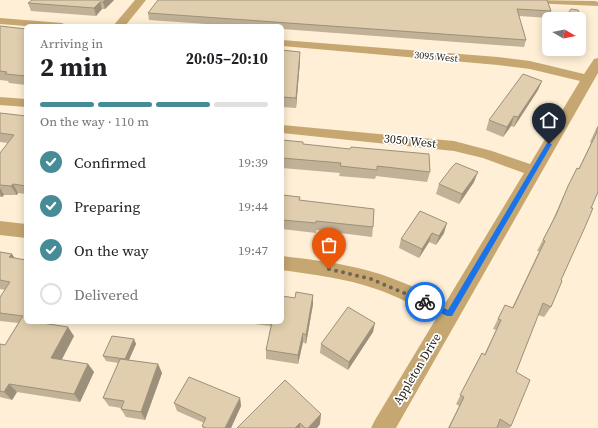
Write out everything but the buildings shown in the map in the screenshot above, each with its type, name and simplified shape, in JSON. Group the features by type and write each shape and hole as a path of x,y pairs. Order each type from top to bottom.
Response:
{"street":[{"path":"121,24 141,0"},
{"path":"530,0 595,5"},
{"path":"0,21 37,24"},
{"name":"3095 West","path":"284,44 498,61 530,65 588,79"},
{"name":"Appleton Drive","path":"383,428 598,62"},
{"path":"0,101 24,104"},
{"name":"3050 West","path":"284,129 454,146 487,154 534,171"},
{"path":"0,228 24,231"},
{"path":"284,263 344,272 371,279 450,314"}],"way so far":[{"path":"329,269 371,279 425,302"}],"route":[{"path":"425,302 450,314 549,144"}]}
